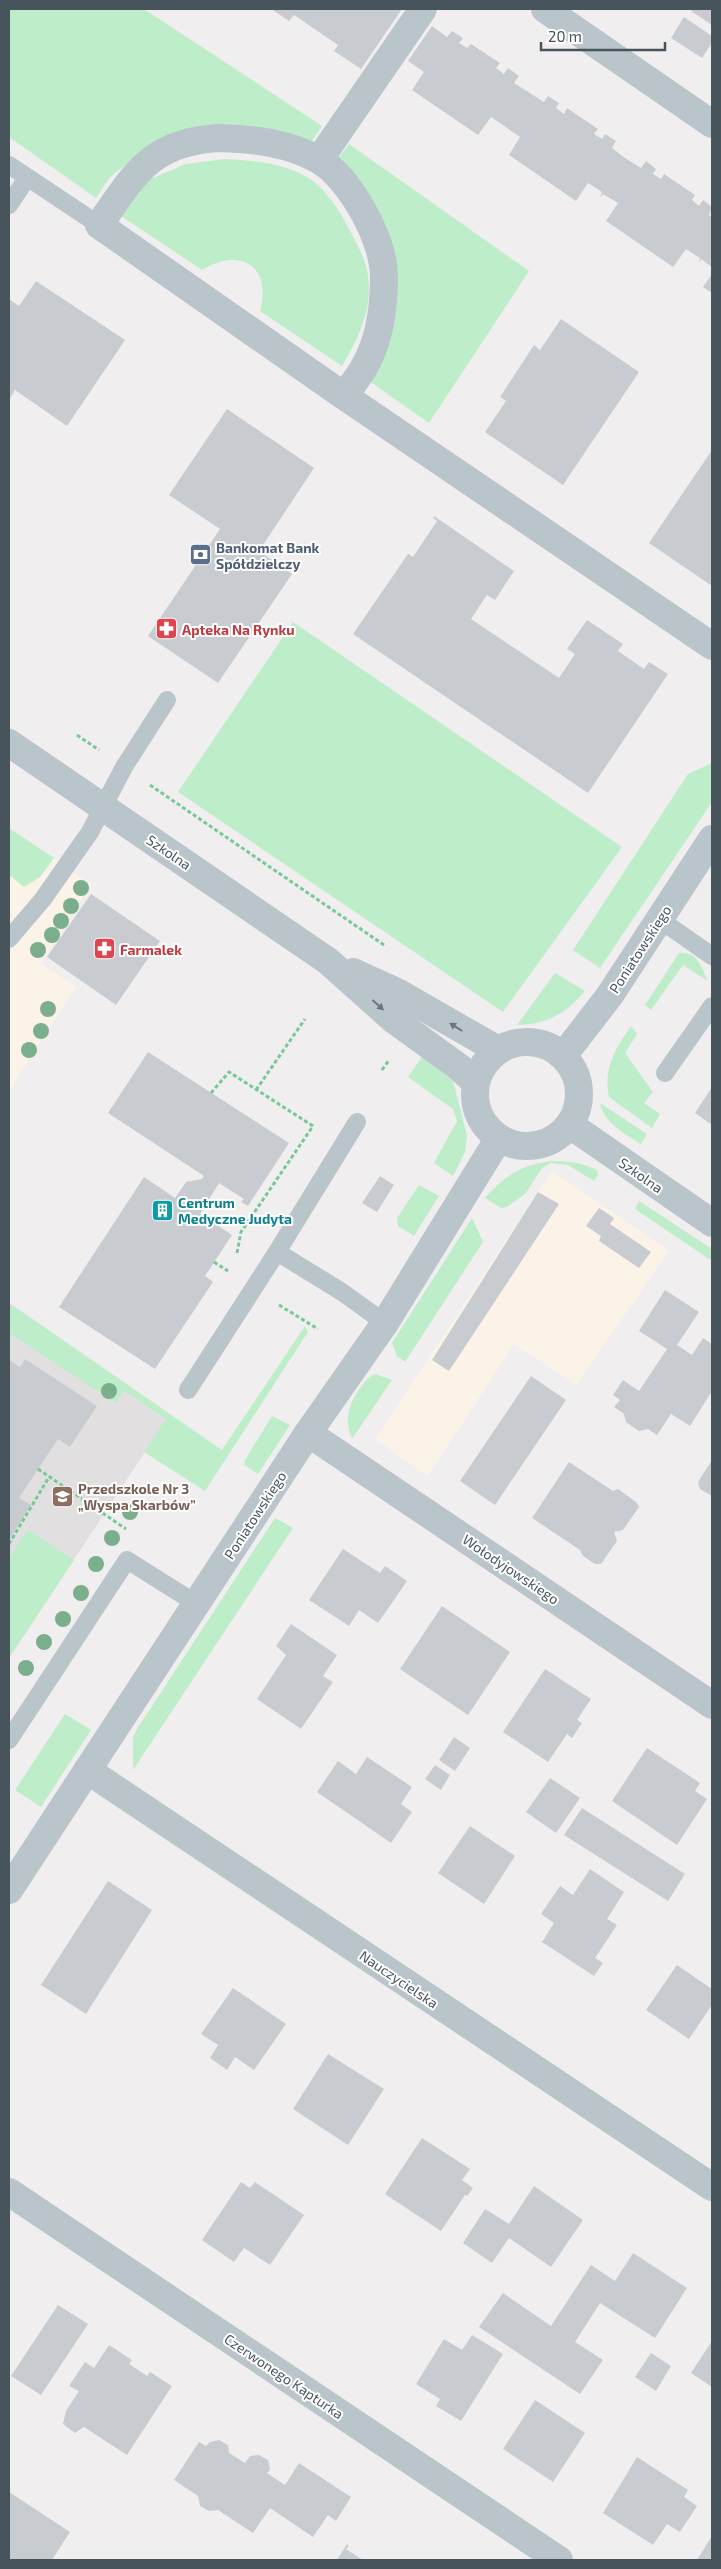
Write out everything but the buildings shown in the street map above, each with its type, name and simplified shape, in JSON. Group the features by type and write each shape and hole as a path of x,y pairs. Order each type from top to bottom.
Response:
{"street":[{"path":"319,160 423,9"},
{"path":"545,9 712,124"},
{"path":"344,396 368,361 374,345 384,275 378,246 364,213 338,177 319,160 282,146 250,139 198,139 149,160 137,171 99,225 344,396 712,646"},
{"name":"Szkolna","path":"9,743 328,961 394,1020 458,1067 476,1083"},
{"name":"Poniatowskiego","path":"563,1056 610,994 712,839"},
{"name":"Szkolna","path":"328,961 398,992 498,1050"},
{"path":"532,1042 549,1046 563,1056 577,1076 580,1089 576,1114 570,1125 552,1140 529,1147 513,1145 489,1130 477,1108 476,1083 488,1059 498,1050 514,1044 532,1042"},
{"name":"Szkolna","path":"570,1125 712,1223"},
{"name":"Poniatowskiego","path":"11,1881 87,1770 308,1433 385,1322 499,1138"},
{"name":"Wołodyjowskiego","path":"308,1433 712,1705"},
{"name":"Nauczycielska","path":"87,1770 712,2187"},
{"name":"Czerwonego Kapturka","path":"9,2192 559,2560"}],"lane":[{"path":"9,165 99,225"},
{"path":"9,206 27,178"},
{"path":"9,939 43,900 90,832 124,767 167,700"},
{"path":"659,919 712,956"},
{"path":"665,1073 712,1006"},
{"path":"188,1390 277,1252 357,1122"},
{"path":"277,1252 342,1292 385,1322"},
{"path":"9,1740 127,1560 196,1604"}],"path":[{"path":"77,736 385,945"},
{"path":"256,1090 305,1019"},
{"path":"211,1093 229,1072 313,1126 242,1232 236,1255"},
{"path":"229,1272 233,1263"},
{"path":"38,1469 133,1533"},
{"path":"9,1544 50,1477"}],"shaded area":[{"path":"9,828 91,884 41,963 76,987 9,1091"},
{"path":"552,1171 669,1251 576,1385 514,1344 428,1476 375,1439"},
{"name":"Przedszkole Nr 3 „Wyspa Skarbów”","path":"9,1303 170,1414 9,1658"}],"green space":[{"path":"9,9 144,9 322,126 309,146 154,144 110,177 96,198 9,137"},
{"path":"349,144 529,271 429,423 369,381 392,327 336,161"},
{"path":"225,159 277,165 307,177 324,191 346,223 365,262 369,288 363,323 354,345 342,366 260,311 263,296 261,283 257,272 250,265 241,261 229,260 216,263 202,270 118,214 146,181 186,164"},
{"path":"293,622 622,847 503,1012 178,792"},
{"path":"712,763 712,802 600,968 573,950 688,774"},
{"path":"9,828 54,858 40,877 24,887 9,875"},
{"path":"679,953 695,957 708,981 683,965 651,1010 645,1005"},
{"path":"555,973 585,991 571,1006 547,1020 517,1025"},
{"path":"631,1026 637,1034 625,1053 653,1092 644,1103 660,1114 652,1128 609,1097 609,1068 615,1051"},
{"path":"424,1054 447,1070 453,1081 467,1136 465,1152 453,1176 434,1163 457,1121 453,1109 408,1077"},
{"path":"600,1103 647,1134 641,1144 610,1122 605,1116"},
{"path":"555,1161 571,1162 586,1166 597,1170 598,1175 594,1181 568,1165 551,1163 542,1168 525,1194 507,1207 501,1208 485,1198 500,1183 516,1172 534,1164"},
{"path":"419,1185 439,1196 414,1236 398,1226 397,1218"},
{"path":"639,1201 712,1249 712,1261 635,1209"},
{"path":"472,1218 483,1242 405,1362 397,1356 392,1343"},
{"path":"9,1303 222,1450 305,1326 308,1332 205,1491 144,1452 166,1419 124,1391 116,1403 9,1333"},
{"path":"375,1374 392,1380 352,1439 348,1422 351,1405 361,1386"},
{"path":"272,1416 290,1425 258,1474 244,1465 245,1460"},
{"path":"275,1518 293,1528 133,1770 133,1738 137,1729"},
{"path":"28,1529 74,1560 9,1658 9,1558"},
{"path":"65,1714 91,1730 41,1807 15,1790"}],"place":[{"name":"Bankomat Bank Spółdzielczy","path":"200,555"},
{"name":"Apteka Na Rynku","path":"166,629"},
{"name":"Farmalek","path":"104,949"},
{"name":"Centrum Medyczne Judyta","path":"162,1210"},
{"name":"Przedszkole Nr 3 „Wyspa Skarbów”","path":"62,1496"}]}
